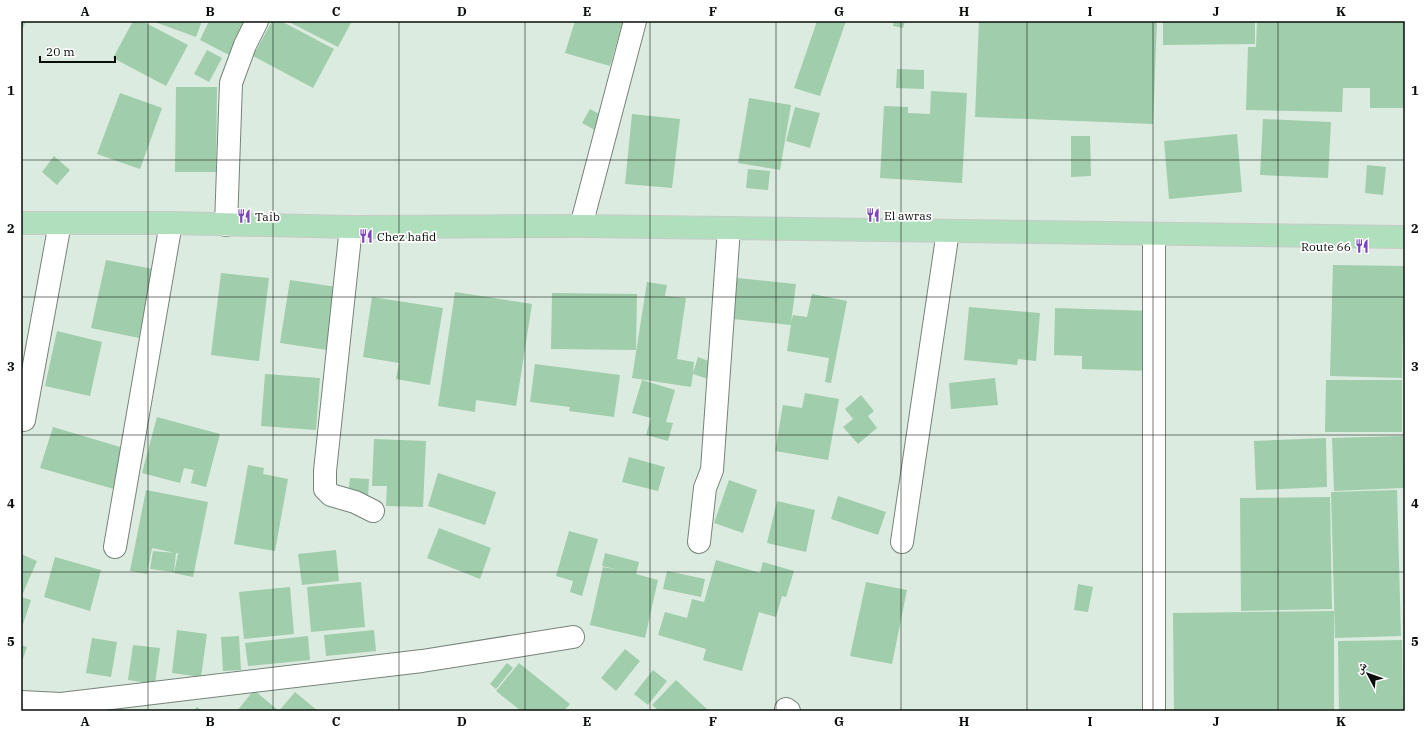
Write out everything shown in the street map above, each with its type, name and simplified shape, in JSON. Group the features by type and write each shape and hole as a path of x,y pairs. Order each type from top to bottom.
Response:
{"main road":[{"path":"21,223 171,223 351,227 581,226 1405,237"}],"street":[{"path":"226,225 231,83 245,45 258,21"},
{"path":"581,226 634,21"},
{"path":"24,420 60,223"},
{"path":"115,547 171,223"},
{"path":"351,227 326,456 325,488 331,495 355,502 373,511"},
{"path":"699,542 705,488 712,470 730,228"},
{"path":"902,542 948,231"},
{"path":"1154,234 1154,711"},
{"path":"21,702 61,704 422,661 573,638"}],"building":[{"path":"21,21 26,21 21,32"},
{"path":"133,21 142,21 188,45 166,86 113,58"},
{"path":"152,21 202,21 196,37"},
{"path":"209,21 246,21 229,55 200,40"},
{"path":"272,21 281,21 334,49 313,88 253,56"},
{"path":"287,21 352,21 338,47"},
{"path":"575,21 623,21 610,66 565,53"},
{"path":"817,21 846,21 820,96 794,88"},
{"path":"894,21 905,21 903,28 893,26"},
{"path":"979,21 1157,21 1153,124 975,117"},
{"path":"1163,21 1255,21 1255,44 1163,45"},
{"path":"1257,21 1405,21 1405,108 1370,108 1370,88 1343,88 1342,112 1246,110 1248,47 1256,47"},
{"path":"207,50 222,58 209,82 194,74"},
{"path":"897,69 924,70 924,89 896,88"},
{"path":"176,87 217,87 216,172 175,172"},
{"path":"931,91 967,93 962,183 880,178 884,106 908,107 908,113 930,114"},
{"path":"120,93 162,108 140,169 97,154"},
{"path":"749,98 791,105 780,170 738,163"},
{"path":"795,107 820,113 810,148 786,141"},
{"path":"590,109 606,118 598,132 582,123"},
{"path":"632,114 680,119 672,188 625,184"},
{"path":"1263,119 1331,122 1328,178 1260,175"},
{"path":"1237,134 1242,192 1169,199 1164,141"},
{"path":"1071,136 1090,136 1091,176 1071,177"},
{"path":"54,156 70,170 57,185 42,172"},
{"path":"1367,165 1386,167 1383,195 1365,193"},
{"path":"748,169 770,171 768,190 746,188"},
{"path":"106,260 153,269 139,338 91,328"},
{"path":"1333,265 1404,266 1402,378 1330,376"},
{"path":"221,273 269,278 259,361 211,355"},
{"path":"737,278 796,284 791,323 793,315 807,317 812,294 847,301 831,383 825,382 829,358 787,351 791,325 733,319"},
{"path":"290,280 337,287 327,350 280,343"},
{"path":"647,282 667,285 665,296 686,298 677,359 694,362 693,373 698,357 716,364 711,380 693,374 691,387 632,378"},
{"path":"455,292 532,304 516,406 476,400 475,412 438,406"},
{"path":"552,293 637,294 636,350 551,349"},
{"path":"372,297 443,308 430,385 396,379 399,363 363,357"},
{"path":"969,307 1040,313 1036,361 1018,359 1017,365 964,360"},
{"path":"1055,308 1153,311 1151,371 1082,369 1082,356 1054,355"},
{"path":"57,331 102,342 90,396 45,386"},
{"path":"535,364 620,375 614,417 569,411 570,407 530,402"},
{"path":"265,374 320,378 316,430 261,426"},
{"path":"995,378 998,405 951,409 949,383"},
{"path":"642,380 675,390 666,422 673,423 668,441 646,435 651,418 632,413"},
{"path":"1326,380 1402,380 1402,432 1325,432"},
{"path":"805,393 839,399 828,460 775,451 783,405 802,408"},
{"path":"861,395 874,411 868,416 877,428 858,444 843,427 853,419 845,409"},
{"path":"157,417 220,434 206,487 191,483 194,470 184,468 180,483 142,473"},
{"path":"53,427 127,449 114,489 40,468"},
{"path":"1403,436 1404,488 1334,491 1332,438"},
{"path":"1326,438 1327,487 1256,490 1254,441"},
{"path":"374,439 426,441 423,507 386,506 387,486 372,486"},
{"path":"629,457 665,467 658,491 622,482"},
{"path":"248,465 264,468 263,474 288,479 275,551 234,544"},
{"path":"438,473 496,492 485,525 428,506"},
{"path":"350,478 369,479 368,497 348,495"},
{"path":"729,480 757,490 743,533 714,523"},
{"path":"146,490 208,502 193,577 174,573 178,554 180,554 152,548 147,574 130,571"},
{"path":"1397,490 1401,636 1335,638 1331,492"},
{"path":"838,496 886,512 878,535 831,519"},
{"path":"1330,497 1332,609 1241,611 1240,498"},
{"path":"777,501 815,510 806,552 767,543"},
{"path":"439,528 491,548 480,579 427,558"},
{"path":"569,531 598,539 582,596 570,592 573,581 556,576"},
{"path":"336,550 339,581 302,585 298,554"},
{"path":"153,551 176,553 174,572 150,569"},
{"path":"605,553 639,562 636,574 658,580 645,638 590,625 603,567 619,570 602,566"},
{"path":"21,554 37,561 23,593 21,592"},
{"path":"55,557 101,570 90,611 44,597"},
{"path":"716,560 760,573 763,562 794,571 786,597 782,596 776,617 759,612 742,671 703,660 706,649 658,635 665,612 687,618 692,599 704,602"},
{"path":"667,571 705,579 701,597 663,589"},
{"path":"361,582 365,627 311,632 307,587"},
{"path":"866,582 907,590 892,664 850,656"},
{"path":"1078,584 1093,587 1088,612 1074,610"},
{"path":"290,587 294,634 244,639 239,592"},
{"path":"21,597 31,600 21,630"},
{"path":"1334,611 1334,711 1174,711 1173,613"},
{"path":"177,630 207,634 201,677 172,673"},
{"path":"374,630 376,651 326,656 324,635"},
{"path":"239,636 241,670 223,671 221,637"},
{"path":"308,636 310,660 248,666 245,643"},
{"path":"92,638 117,642 111,677 86,673"},
{"path":"1402,640 1403,711 1339,711 1338,641"},
{"path":"21,645 27,647 21,664"},
{"path":"133,645 160,648 155,684 128,680"},
{"path":"625,649 640,661 616,691 601,678"},
{"path":"507,663 513,668 496,689 490,684"},
{"path":"519,663 570,704 564,711 521,711 496,691"},
{"path":"653,670 667,681 648,705 634,694"},
{"path":"676,680 709,711 659,711 652,705"},
{"path":"254,690 279,711 237,711"},
{"path":"295,692 318,711 279,711"},
{"path":"197,707 202,711 193,711"}],"place":[{"name":"El awras","path":"873,215"},
{"name":"Taib","path":"244,216"},
{"name":"Chez hafid","path":"366,236"},
{"name":"Route 66","path":"1362,246"}]}
